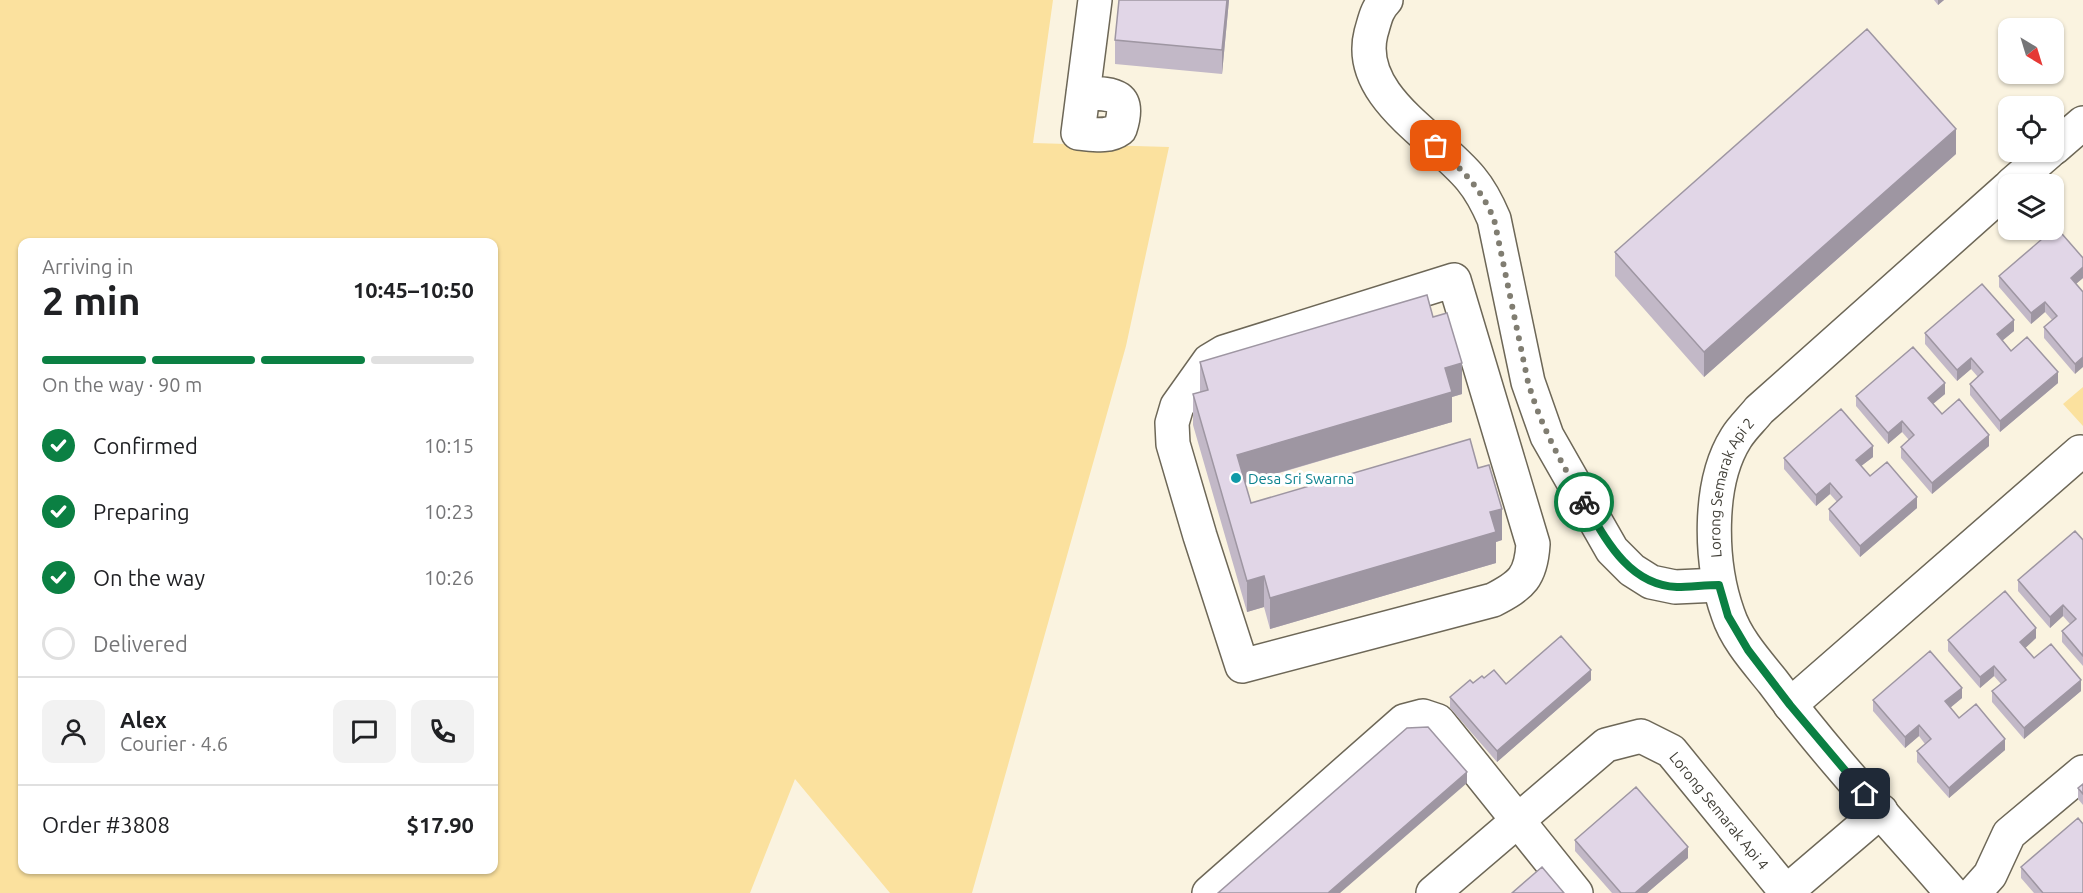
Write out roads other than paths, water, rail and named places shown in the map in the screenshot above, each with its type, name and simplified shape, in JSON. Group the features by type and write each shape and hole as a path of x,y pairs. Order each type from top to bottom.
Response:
{"street":[{"path":"1083,93 1095,0"},
{"path":"1386,0 1377,8 1368,45 1375,80 1402,113 1470,178 1485,200 1494,219 1528,382 1546,436 1612,550 1632,570 1651,582 1675,587 1719,585"},
{"path":"2064,139 2083,123"},
{"path":"2024,174 2037,162"},
{"name":"Lorong Semarak Api 2","path":"1952,893 1790,705 1748,650 1728,616 1719,585 1715,553 1715,510 1722,470 1736,438 1759,410 1998,197"},
{"path":"1454,280 1533,544 1532,562 1524,580 1493,600 1242,666 1173,444 1172,423 1177,406 1209,361 1224,352 1454,280 1504,266"},
{"path":"1790,705 2080,452"},
{"path":"1209,893 1404,721 1423,716 1438,721 1576,893"},
{"name":"Lorong Semarak Api 4","path":"1433,893 1606,745 1641,736 1671,751 1787,892 1881,812"},
{"path":"1974,893 1990,875 2009,834 2083,772"}],"place":[{"name":"Desa Sri Swarna","path":"1236,478"}]}
